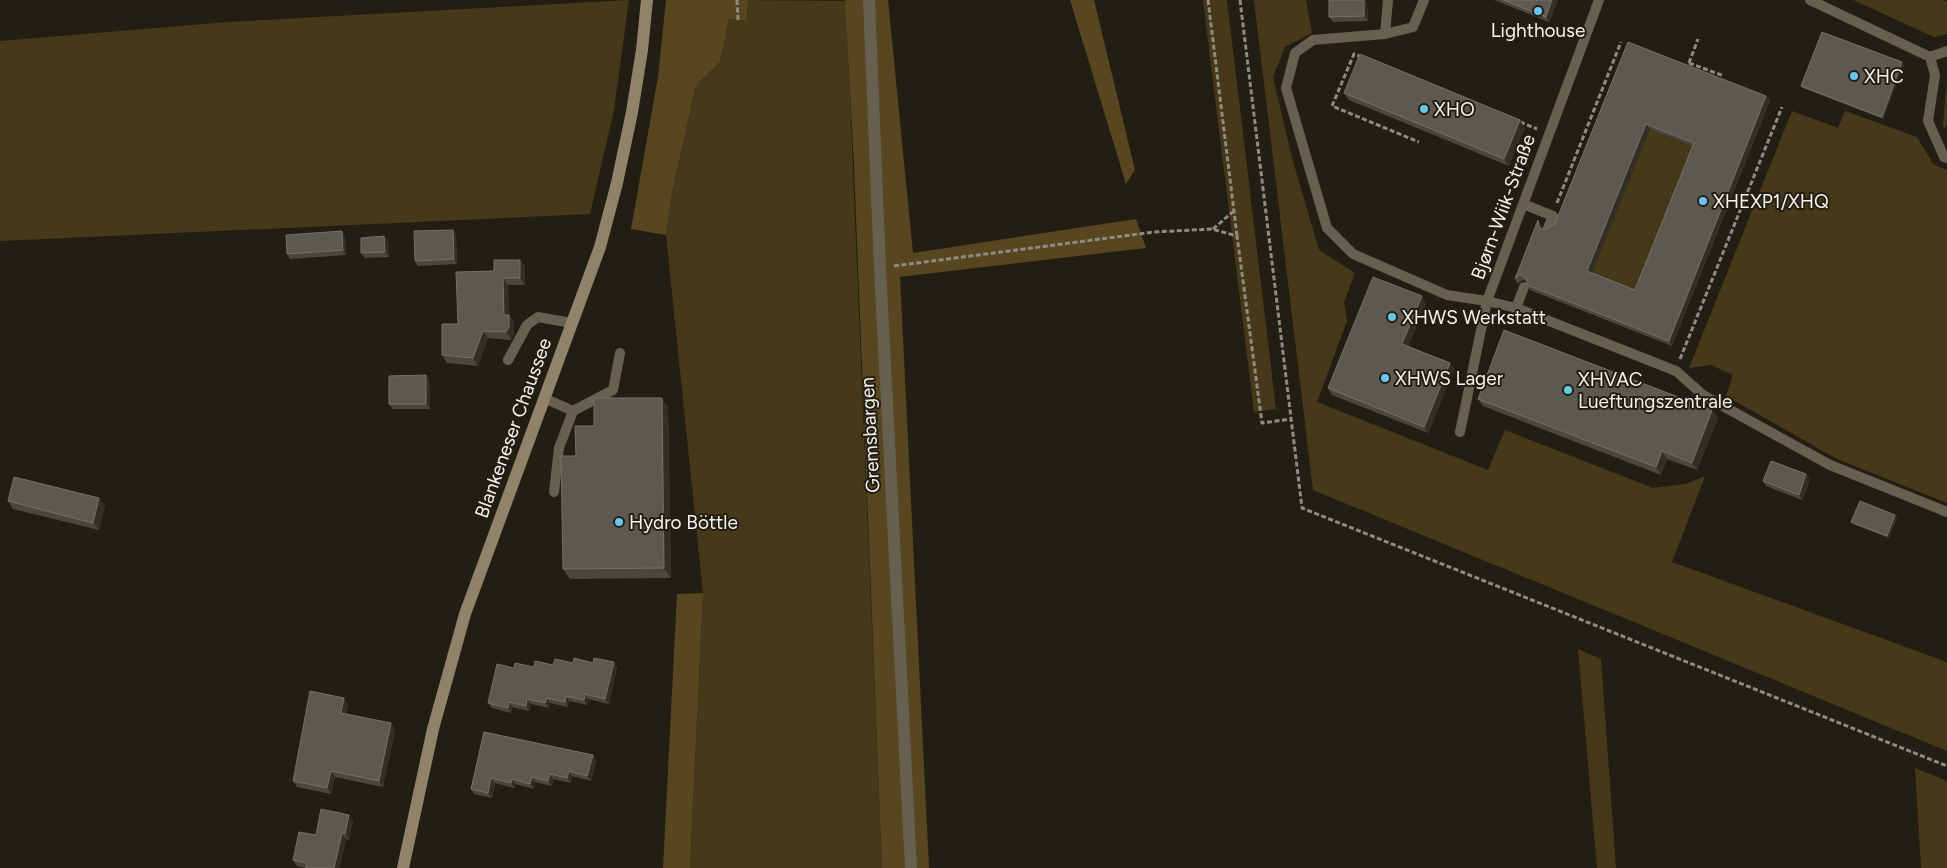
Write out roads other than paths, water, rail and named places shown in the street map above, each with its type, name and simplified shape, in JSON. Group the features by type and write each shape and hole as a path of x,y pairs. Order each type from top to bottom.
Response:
{"main road":[{"name":"Blankeneser Chaussee","path":"403,868 434,729 465,614 600,247 617,183 632,112 642,50 647,0"}],"street":[{"name":"Gremsbargen","path":"870,0 880,268 911,868"}],"lane":[{"path":"1385,34 1388,0"},
{"path":"1424,0 1413,27 1385,34 1313,40 1295,53 1286,88 1327,228 1353,254 1447,295 1487,301 1516,308 1676,371 1703,395 1830,465 1947,512"},
{"name":"Bjørn-Wiik-Straße","path":"1460,432 1487,301 1599,0"},
{"path":"1810,0 1930,56 1947,51"},
{"path":"1930,56 1935,75 1928,121 1944,157 1947,158"},
{"path":"1523,204 1553,216 1548,228"},
{"path":"1516,308 1524,287"},
{"path":"508,360 527,325 538,317 572,323"},
{"path":"554,492 559,448 573,411 613,390 620,353"},
{"path":"544,398 573,411"}],"place":[{"name":"Lighthouse","path":"1538,11"},
{"name":"XHC","path":"1854,76"},
{"name":"XHO","path":"1424,109"},
{"name":"XHEXP1/XHQ","path":"1703,201"},
{"name":"XHWS Werkstatt","path":"1392,317"},
{"name":"XHWS Lager","path":"1385,378"},
{"name":"XHVAC Lueftungszentrale","path":"1568,390"},
{"name":"Hydro Böttle","path":"619,522"}]}
